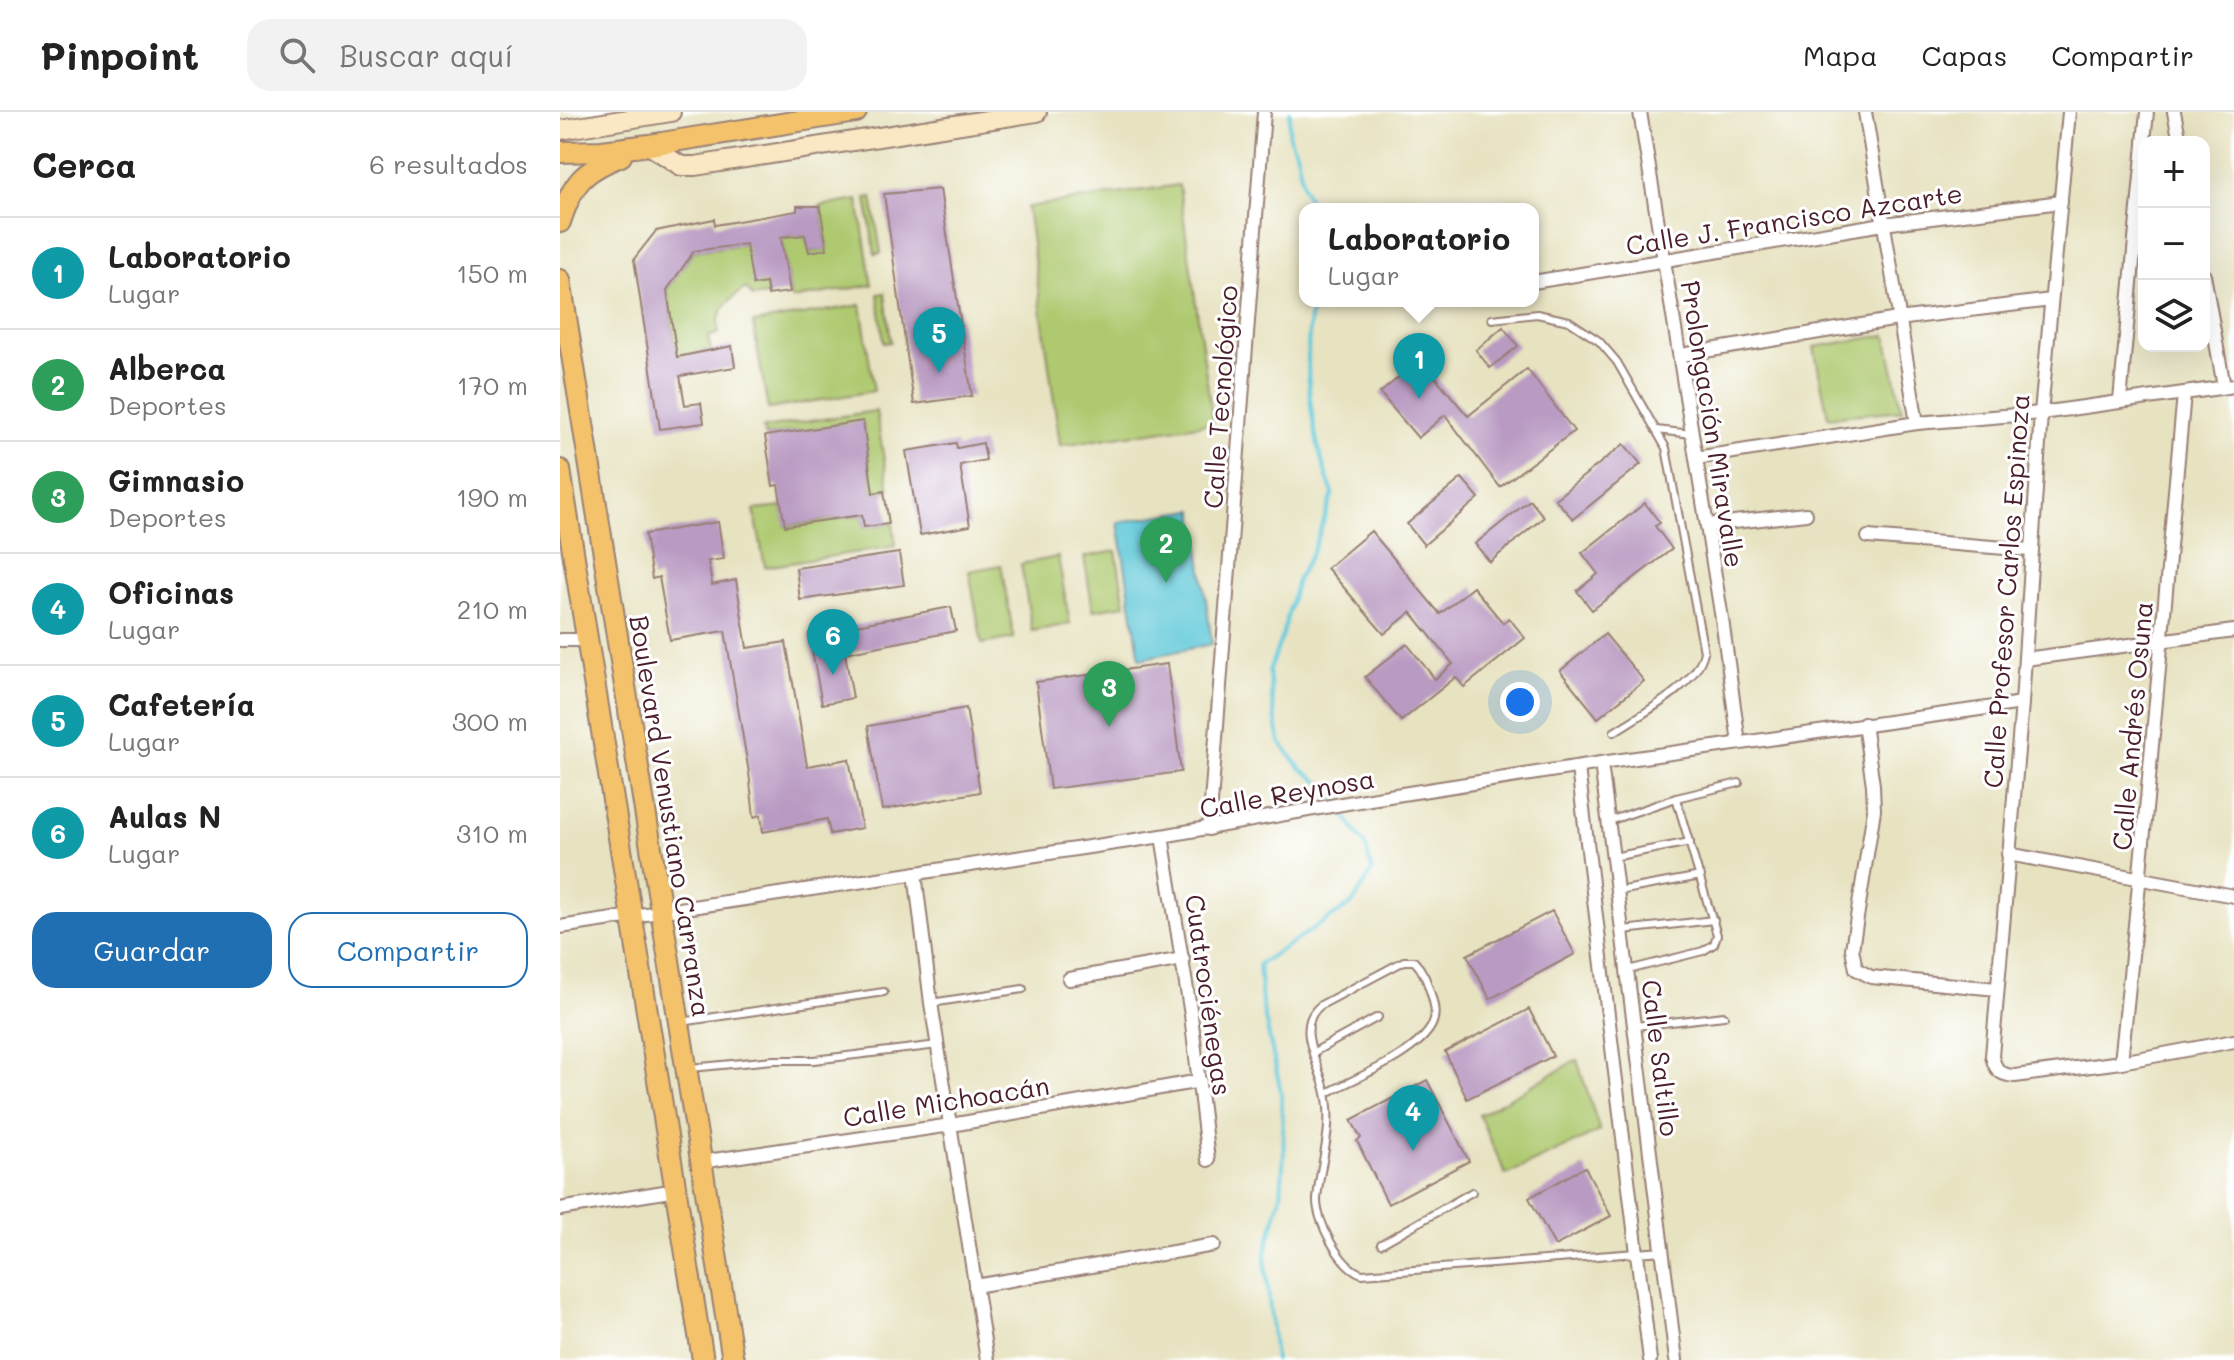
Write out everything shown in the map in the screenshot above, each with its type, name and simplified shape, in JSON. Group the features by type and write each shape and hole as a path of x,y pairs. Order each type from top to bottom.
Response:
{"main road":[{"path":"560,145 777,112"},
{"path":"560,152 649,145 803,116 856,112"},
{"path":"560,222 570,195 583,174 597,165 649,145"},
{"name":"Boulevard Venustiano Carranza","path":"560,280 733,1360"},
{"name":"Boulevard Venustiano Carranza","path":"560,470 703,1360"}],"street":[{"path":"560,130 671,112"},
{"path":"649,145 681,166 695,166 947,121 1037,112"},
{"name":"Calle Tecnológico","path":"1209,829 1264,112"},
{"name":"Prolongación Miravalle","path":"1640,112 1681,355 1739,743"},
{"path":"1865,112 1917,423"},
{"name":"Calle Profesor Carlos Espinoza","path":"2069,112 2041,413 2022,703 1992,1056 1998,1071 2004,1076 2121,1062"},
{"path":"2145,136 2147,112"},
{"path":"2174,112 2179,136"},
{"name":"Calle J. Francisco Azcarte","path":"1539,281 1883,224 2061,202"},
{"path":"2120,401 2138,208"},
{"path":"1696,458 1917,423 2041,413 2229,387 2205,280"},
{"path":"1681,355 1898,319 2051,300"},
{"name":"Calle Andrés Osuna","path":"2121,1062 2184,394"},
{"path":"1707,525 1806,514"},
{"path":"1868,537 2030,550"},
{"path":"2025,659 2234,631"},
{"path":"560,640 587,640"},
{"name":"Calle Reynosa","path":"560,927 1209,829 1370,799 1601,763 2022,703"},
{"path":"1864,724 1874,810 1853,960 1856,969 1871,977 1997,989"},
{"name":"Calle Saltillo","path":"1601,763 1676,1360"},
{"name":"Calle Saltillo","path":"1578,768 1650,1360"},
{"name":"Cuatrociénegas","path":"1162,836 1183,959 1208,1160"},
{"path":"2008,854 2234,896"},
{"path":"915,873 931,1003 987,1360"},
{"path":"1069,979 1183,959"},
{"path":"2121,1062 2234,1041"},
{"name":"Calle Michoacán","path":"700,1162 951,1125 1200,1081"},
{"path":"560,1209 676,1190"},
{"path":"975,1286 1214,1245"}],"lane":[{"path":"1492,319 1537,314 1569,321 1599,341 1630,383 1666,448 1704,652 1701,666 1691,679 1614,732"},
{"path":"1656,430 1692,434"},
{"path":"1609,821 1676,798 1739,783"},
{"path":"1628,970 1703,951 1714,944 1717,935 1676,798"},
{"path":"1613,857 1690,842"},
{"path":"1618,891 1701,876"},
{"path":"1623,930 1714,920"},
{"path":"1327,1093 1401,1054 1431,1028 1435,1017 1434,1004 1421,968 1414,961 1404,961 1312,1012 1307,1021 1327,1093 1327,1147 1317,1199 1318,1211 1346,1266 1362,1274 1663,1251"},
{"path":"931,1003 1023,989"},
{"path":"677,1023 884,992"},
{"path":"1635,1026 1724,1016"},
{"path":"1314,1052 1378,1017"},
{"path":"684,1069 773,1060 814,1060 938,1045"},
{"path":"1381,1244 1472,1192"}],"green space":[{"path":"1179,185 1213,423 1060,445 1027,207"},
{"path":"872,197 881,253 875,254 866,198"},
{"path":"858,200 872,285 791,299 781,237 805,235 810,252 827,249 820,206"},
{"path":"761,242 768,295 753,297 746,288 740,292 721,313 719,333 708,337 711,350 677,357 667,290 694,251"},
{"path":"885,293 891,342 884,343 878,294"},
{"path":"861,305 874,391 768,409 753,323"},
{"path":"1886,335 1902,410 1828,417 1814,347"},
{"path":"876,411 889,490 873,493 863,422 765,436 763,428"},
{"path":"782,507 786,526 862,515 864,527 893,523 896,546 765,567 754,510"},
{"path":"1116,551 1125,605 1093,610 1084,557"},
{"path":"1058,557 1070,624 1032,631 1021,564"},
{"path":"1001,565 1014,638 982,644 969,571"},
{"path":"1577,1060 1600,1131 1506,1175 1479,1115"}],"water":[{"path":"1194,510 1212,644 1140,659 1118,522"}],"building":[{"path":"940,189 972,396 914,404 884,194"},
{"path":"797,206 820,206 827,249 809,252 805,235 781,237 790,292 768,295 766,283 753,285 746,244 694,251 667,290 677,357 732,346 735,367 680,376 685,405 701,403 704,423 660,429 634,259 656,231 714,219 715,225 797,211"},
{"path":"1503,327 1518,346 1490,368 1476,350"},
{"path":"1420,359 1468,416 1527,369 1574,431 1500,487 1445,415 1418,438 1380,393"},
{"path":"863,421 873,493 884,491 889,524 864,527 862,515 785,526 778,485 773,486 765,436"},
{"path":"956,443 957,448 983,443 986,460 960,465 970,526 920,535 906,451"},
{"path":"1624,444 1641,464 1573,519 1555,499"},
{"path":"1462,478 1479,498 1424,545 1407,524"},
{"path":"1530,500 1544,517 1490,562 1475,544"},
{"path":"1645,503 1660,523 1655,526 1672,549 1592,610 1577,591 1598,574 1582,553"},
{"path":"718,522 724,559 708,561 712,585 736,580 747,648 786,642 807,766 849,759 862,828 830,834 827,819 763,832 761,815 754,817 725,631 670,640 659,577 652,579 645,534"},
{"path":"1371,531 1440,614 1473,587 1503,623 1509,618 1525,638 1464,687 1456,677 1401,721 1365,677 1407,644 1435,679 1453,664 1411,612 1384,634 1327,568"},
{"path":"899,553 904,585 800,600 796,568"},
{"path":"951,607 956,631 845,653 853,698 822,704 809,634"},
{"path":"1605,634 1644,681 1598,718 1560,671"},
{"path":"1167,664 1181,772 1050,789 1036,682"},
{"path":"966,708 980,792 882,810 868,726"},
{"path":"1552,911 1575,954 1490,999 1467,955"},
{"path":"1529,1009 1553,1056 1467,1099 1445,1052"},
{"path":"1427,1080 1469,1161 1388,1204 1357,1141 1361,1138 1351,1120"},
{"path":"1585,1167 1611,1216 1555,1246 1529,1198"}],"waterway":[{"path":"1290,112 1289,137 1297,154 1310,203"},
{"path":"1275,1360 1265,1256 1281,1195 1284,1152 1281,1092 1262,1004 1259,964 1353,903 1372,871 1366,847 1326,787 1300,768 1280,742 1269,670 1282,637 1297,580 1313,551 1333,494 1318,447 1310,399 1308,350 1311,307"}],"place":[{"name":"Cafetería","path":"939,373"},
{"name":"Laboratorio","path":"1419,399"},
{"name":"Alberca","path":"1166,583"},
{"name":"Aulas N","path":"833,675"},
{"name":"Gimnasio","path":"1109,727"},
{"name":"Oficinas","path":"1413,1151"}]}
